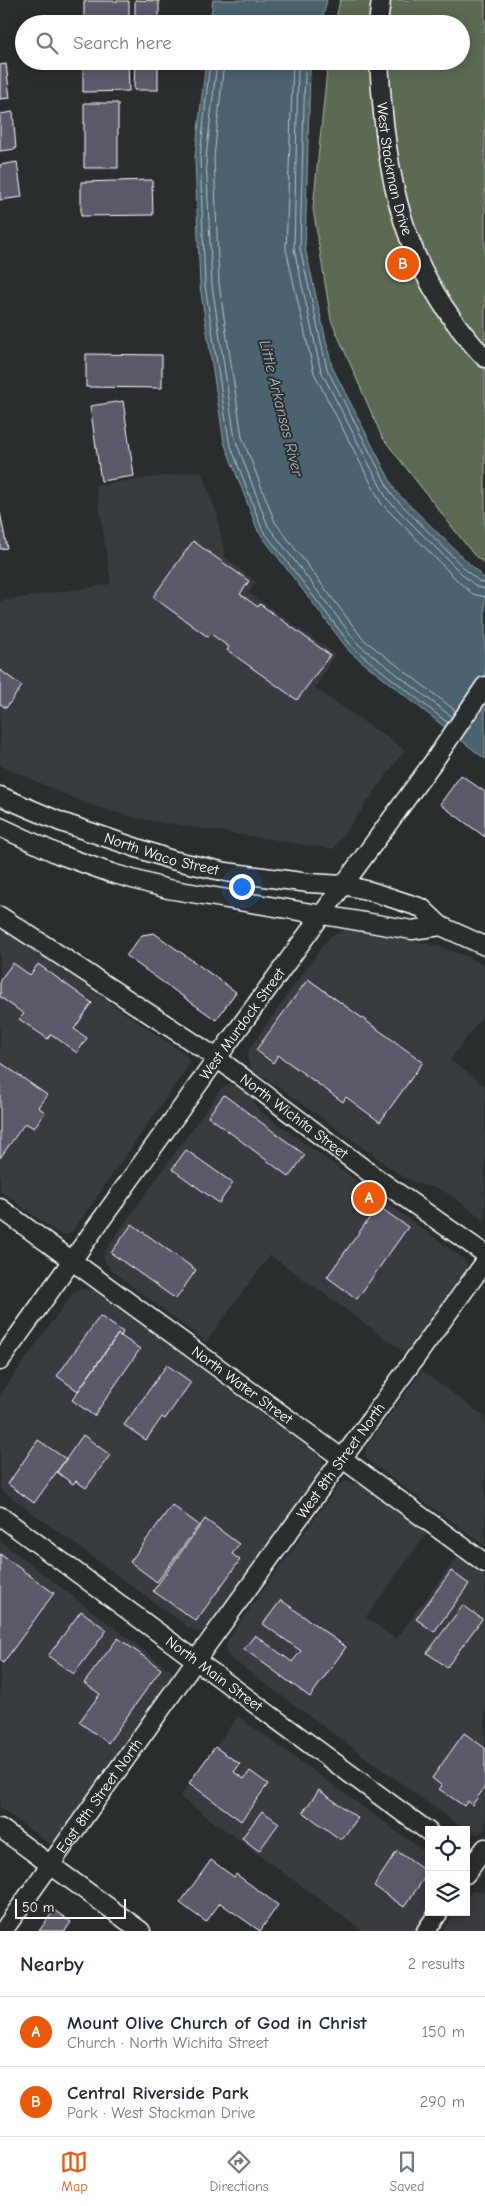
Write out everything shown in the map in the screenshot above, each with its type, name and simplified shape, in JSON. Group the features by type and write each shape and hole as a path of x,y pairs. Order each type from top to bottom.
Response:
{"street":[{"path":"379,15 380,0"},
{"name":"West Stackman Drive","path":"380,70 384,119 398,205 407,237 437,298 468,341 485,358"},
{"name":"West Stackman Drive","path":"437,298 485,342"},
{"name":"West Murdock Street","path":"0,1361 217,1058 324,914 394,813 436,758 485,686"},
{"name":"North Waco Street","path":"0,796 61,822 172,860 226,872 308,883 344,885 370,891 422,908 440,926 485,946"},
{"name":"North Waco Street","path":"0,827 58,854 111,873 168,889 412,930 440,926"},
{"name":"North Wichita Street","path":"0,916 217,1058 371,1174 485,1254"},
{"name":"North Water Street","path":"0,1208 485,1563"},
{"name":"West 8th Street North","path":"196,1660 485,1262"},
{"name":"North Main Street","path":"0,1516 425,1829"},
{"name":"East 8th Street North","path":"3,1931 196,1660"},
{"path":"0,1828 141,1931"},
{"path":"473,1868 485,1848"},
{"path":"426,1931 436,1916"}],"shaded area":[{"path":"201,471 217,514 225,557 256,582 249,593 335,654 315,688 405,750 333,849 140,819 87,804 0,765 0,601 111,584 96,485"},
{"path":"0,927 186,1055 189,1061 187,1068 73,1231 66,1235 58,1233 0,1191"},
{"path":"352,927 436,946 468,957 485,966 485,1013 450,1060 485,1086 485,1221 451,1195 437,1188 419,1184 403,1177 265,1077 256,1074 250,1067 247,1056 249,1049 323,945 332,935"},
{"path":"229,1084 245,1088 253,1096 254,1103 259,1110 464,1259 467,1265 466,1272 407,1354 270,1255 206,1342 112,1271 105,1263 103,1255 106,1249 221,1089"},
{"path":"79,1289 94,1290 321,1457 324,1463 319,1478 212,1628 205,1631 199,1632 189,1628 0,1489 0,1395 72,1294"},
{"path":"422,1371 485,1417 485,1546 371,1463 365,1455 366,1447"},
{"path":"344,1481 359,1484 427,1533 366,1617 396,1639 458,1556 485,1576 485,1830 477,1834 470,1831 470,1826 460,1826 230,1658 225,1651 228,1639 338,1486"},
{"path":"0,1541 174,1673 174,1678 54,1844 48,1843 0,1808"},
{"path":"238,1716 425,1852 425,1916 414,1931 363,1931 180,1797"},
{"path":"472,1891 485,1892 485,1931 442,1931 452,1916 470,1916 470,1893"}],"green space":[{"path":"340,0 485,0 485,564 474,555 382,437 331,320 313,208 327,70 470,70 470,15 337,15"}],"water":[{"path":"213,0 327,0 323,15 211,15"},
{"name":"Little Arkansas River","path":"205,70 310,70 305,248 332,367 396,492 485,579 485,759 350,652 258,531 224,442 200,286 195,157"}],"building":[{"path":"135,0 159,1 159,15 135,15"},
{"path":"84,1 129,1 129,15 84,15"},
{"path":"6,64 10,98 0,99 0,65"},
{"path":"83,70 128,70 129,91 83,92"},
{"path":"135,70 158,70 158,90 134,90"},
{"path":"84,103 118,103 118,168 84,168"},
{"path":"13,112 16,149 0,151 0,114"},
{"path":"17,162 22,197 0,200 0,165"},
{"path":"152,180 153,215 81,216 81,182"},
{"path":"86,354 162,355 162,388 86,387"},
{"path":"123,401 134,476 101,481 90,406"},
{"path":"0,512 7,548 0,549"},
{"path":"193,541 249,581 240,594 258,607 260,604 330,655 297,700 227,650 229,647 211,634 208,637 153,597"},
{"path":"0,670 22,686 6,708 0,704"},
{"path":"461,775 485,792 485,837 440,804"},
{"path":"154,933 236,992 216,1020 126,956 142,935"},
{"path":"13,963 30,975 38,964 92,1003 74,1029 87,1038 77,1053 51,1034 48,1039 19,1019 24,1014 0,997 0,980"},
{"path":"308,979 423,1062 380,1122 346,1097 343,1102 278,1055 273,1063 256,1050"},
{"path":"0,1062 47,1095 38,1107 45,1112 34,1128 25,1123 0,1158"},
{"path":"224,1095 305,1155 289,1177 208,1116"},
{"path":"186,1150 233,1183 219,1203 172,1169"},
{"path":"378,1206 408,1227 357,1299 327,1277"},
{"path":"132,1224 196,1270 176,1299 111,1253"},
{"path":"100,1316 123,1332 121,1336 118,1334 78,1391 57,1376"},
{"path":"118,1334 140,1349 94,1416 72,1400"},
{"path":"167,1365 191,1382 165,1419 162,1417 146,1440 124,1425"},
{"path":"83,1435 110,1455 86,1488 76,1481 73,1484 57,1472"},
{"path":"38,1440 66,1459 34,1503 8,1484"},
{"path":"172,1505 199,1525 157,1582 130,1562"},
{"path":"205,1519 239,1544 232,1554 240,1560 196,1621 153,1591"},
{"path":"0,1554 54,1593 3,1663 0,1661"},
{"path":"451,1571 469,1584 434,1632 416,1619"},
{"path":"281,1600 346,1647 310,1697 244,1649 255,1635 292,1662 301,1651 263,1624"},
{"path":"463,1605 482,1619 447,1667 427,1653"},
{"path":"81,1611 107,1630 74,1674 48,1656"},
{"path":"118,1638 161,1669 108,1743 79,1722 100,1694 84,1683"},
{"path":"464,1733 485,1748 485,1787 472,1805 468,1801 464,1806 439,1789 442,1786 432,1778"},
{"path":"215,1747 240,1764 234,1772 244,1779 250,1771 268,1784 241,1821 189,1783"},
{"path":"319,1790 358,1818 341,1840 303,1812"},
{"path":"262,1811 279,1823 259,1851 242,1838"},
{"path":"397,1851 425,1871 425,1877 404,1907 374,1886"},
{"path":"211,1860 234,1877 236,1874 278,1905 260,1931 220,1903 206,1922 180,1903"},
{"path":"54,1910 71,1922 65,1931 39,1931"}],"place":[{"name":"Central Riverside Park","path":"403,264"},
{"name":"Mount Olive Church of God in Christ","path":"369,1198"}]}
